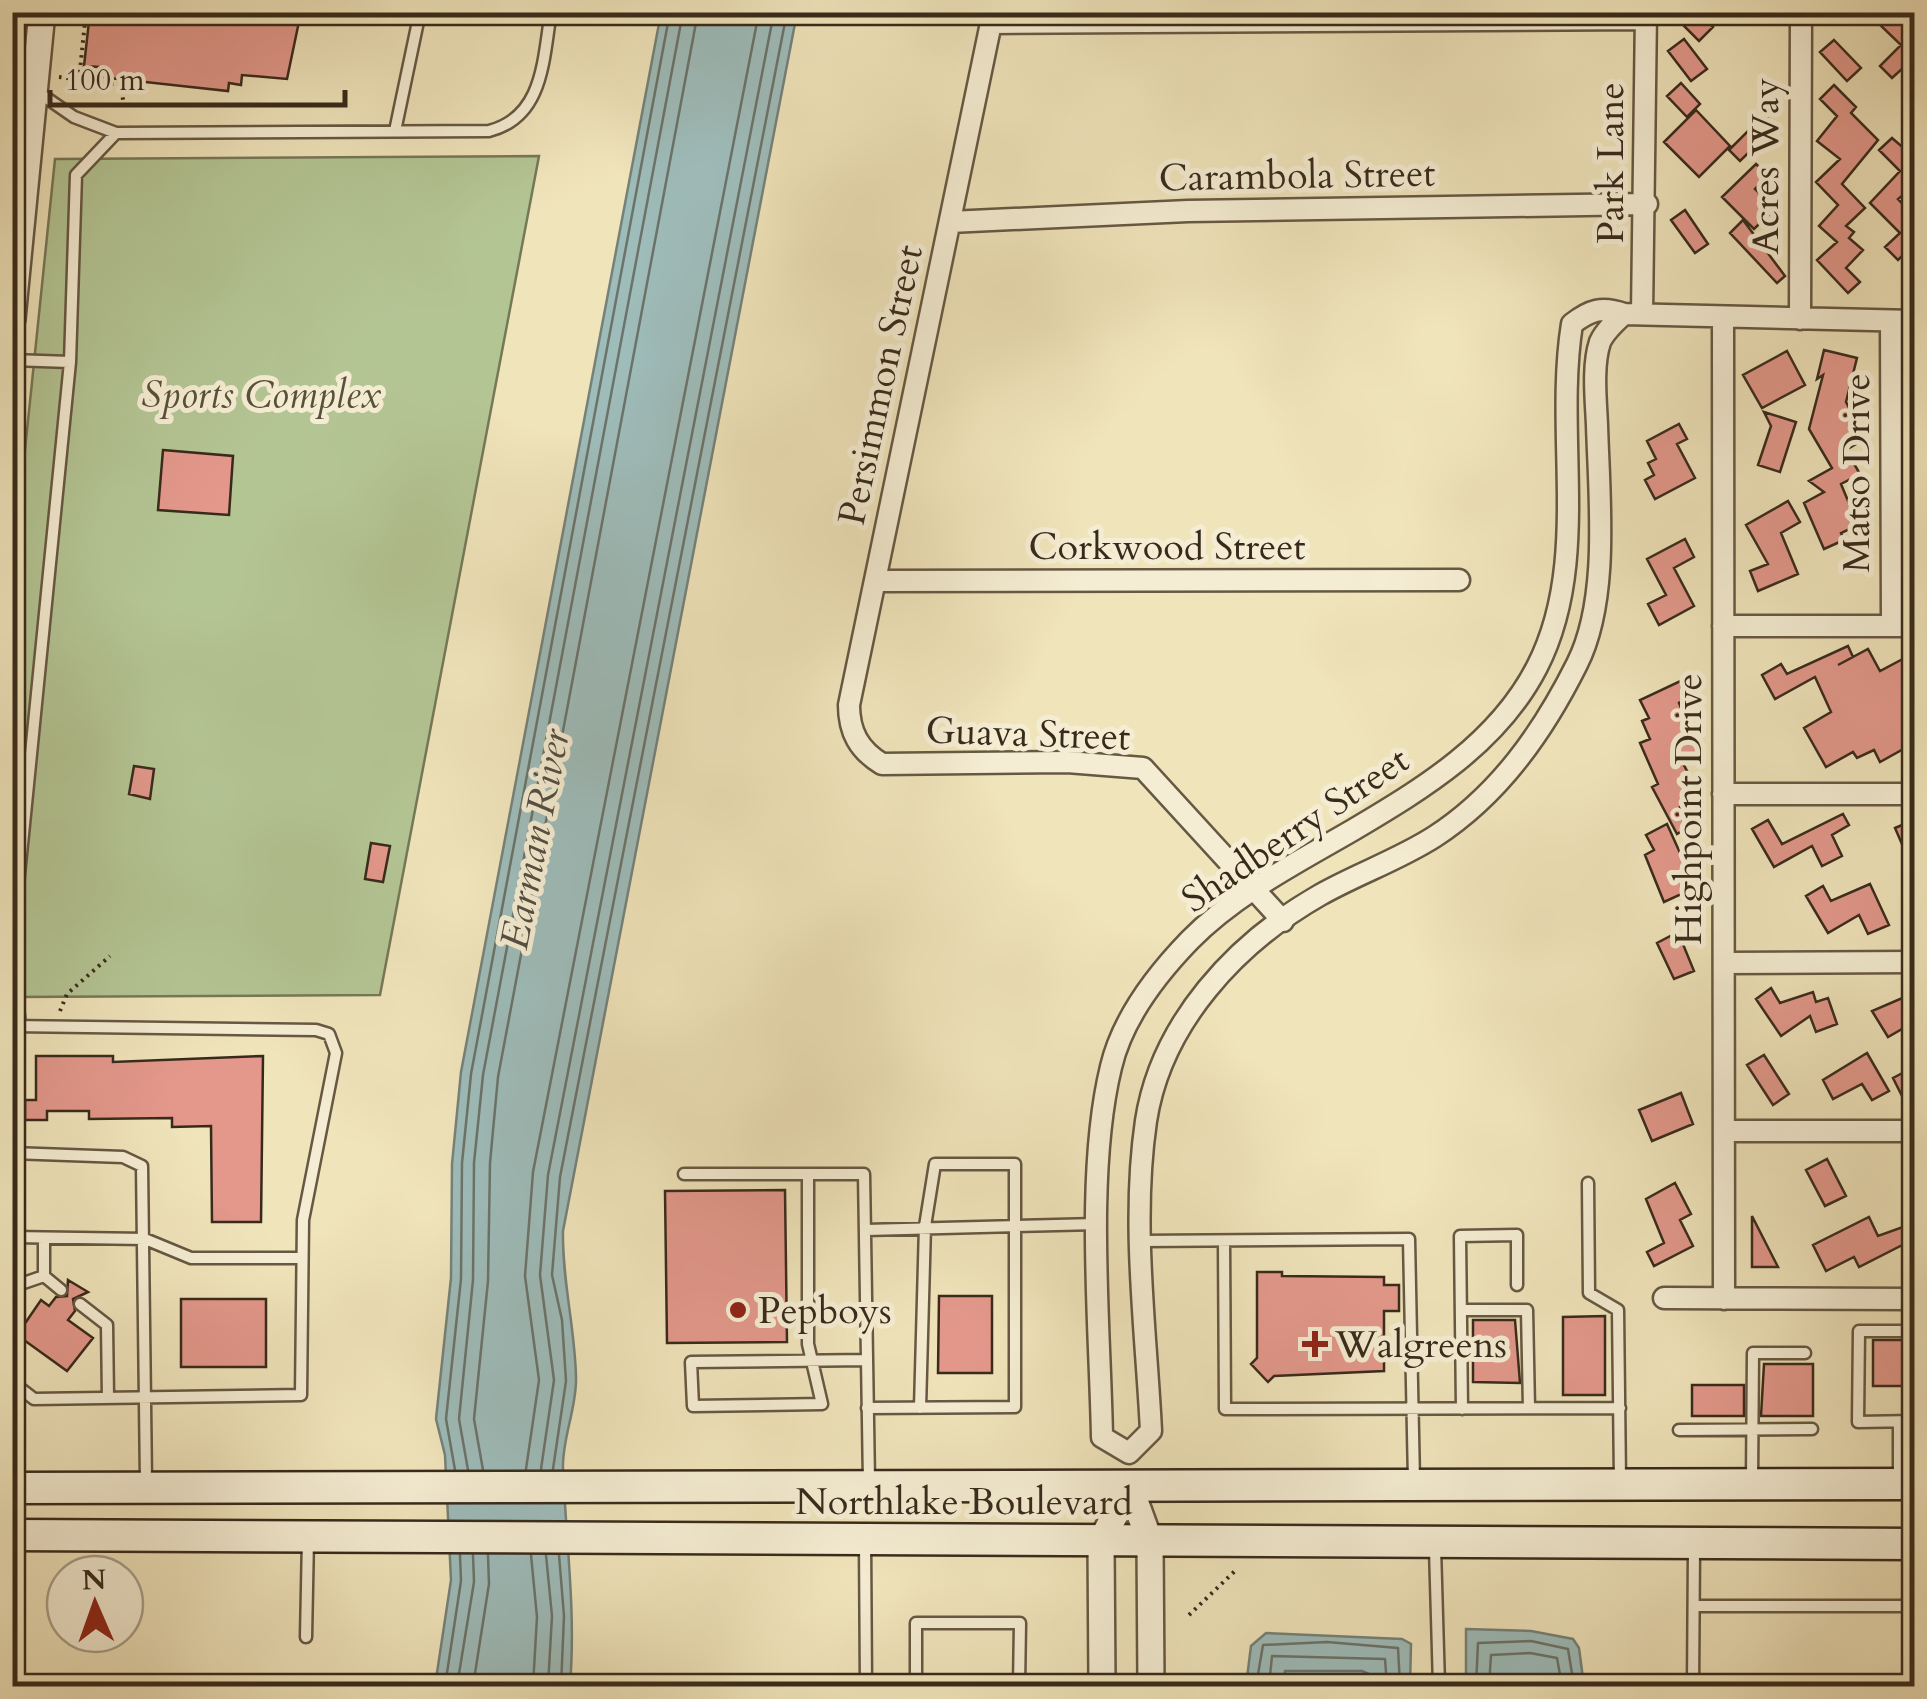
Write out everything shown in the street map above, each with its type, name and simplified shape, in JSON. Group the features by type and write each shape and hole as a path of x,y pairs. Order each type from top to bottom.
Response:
{"main road":[{"name":"Northlake Boulevard","path":"12,1488 1907,1484"},
{"name":"Northlake Boulevard","path":"12,1534 1914,1544"}],"street":[{"path":"12,319 42,12"},
{"name":"Acres Way","path":"1800,12 1800,319"},
{"name":"Persimmon Street","path":"869,756 853,734 849,705 991,23 1646,16"},
{"name":"Park Lane","path":"1633,314 1647,204 1646,16"},
{"name":"Carambola Street","path":"950,222 1188,210 1647,204"},
{"name":"Shadberry Street","path":"1130,1453 1102,1437 1098,1224 1103,1125 1111,1066 1122,1037 1154,982 1192,938 1257,889 1412,796 1460,761 1524,691 1544,650 1563,585 1572,324 1586,313 1606,307 1633,314"},
{"path":"1633,314 1914,321"},
{"name":"Shadberry Street","path":"1130,1487 1130,1453 1151,1431 1142,1241 1146,1120 1175,1033 1207,989 1248,946 1318,897 1434,837 1485,797 1520,758 1560,698 1584,651 1598,572 1599,345 1633,314"},
{"name":"Highpoint Drive","path":"1723,318 1724,1299"},
{"name":"Matso Drive","path":"1891,321 1892,626"},
{"name":"Corkwood Street","path":"875,582 1460,580"},
{"path":"1723,626 1914,626"},
{"name":"Guava Street","path":"869,756 882,764 1067,762 1143,768 1257,889 1282,921"},
{"path":"1724,794 1914,794"},
{"path":"1724,962 1914,962"},
{"path":"1724,1131 1914,1131"},
{"path":"1664,1298 1914,1299"},
{"path":"1102,1686 1101,1541 1130,1487"},
{"path":"1130,1487 1150,1542 1150,1686"}],"lane":[{"path":"396,131 420,12"},
{"path":"34,90 74,117 116,133 483,130 506,126 532,102 551,12"},
{"path":"12,1382 34,1399 301,1395 303,1220 336,1053 329,1034 316,1030 16,1026 12,946 70,362 76,176 116,133"},
{"path":"12,360 70,362"},
{"path":"12,1153 137,1160 145,1175 146,1488"},
{"path":"868,1408 920,1408 1015,1407 1015,1164 935,1164 925,1226 920,1408"},
{"path":"684,1174 864,1174 869,1488"},
{"path":"808,1174 812,1361 822,1404 693,1406 691,1362 812,1361 867,1360"},
{"path":"1588,1183 1589,1294 1618,1310 1620,1486"},
{"path":"866,1230 1098,1224"},
{"path":"1462,1409 1460,1236 1517,1236 1517,1284"},
{"path":"12,1237 145,1239 191,1258 302,1258"},
{"path":"44,1238 44,1276"},
{"path":"1142,1241 1409,1239 1414,1486"},
{"path":"1224,1241 1225,1408 1620,1408"},
{"path":"12,1287 44,1276"},
{"path":"44,1276 61,1290"},
{"path":"80,1304 107,1325 108,1398"},
{"path":"1461,1310 1527,1310 1529,1408"},
{"path":"1914,1330 1859,1331 1858,1422 1914,1422"},
{"path":"1752,1485 1753,1353 1806,1353"},
{"path":"1899,1422 1907,1484"},
{"path":"1679,1430 1812,1429"},
{"path":"306,1637 308,1538"},
{"path":"694,1686 866,1685 865,1540"},
{"path":"1434,1544 1439,1686"},
{"path":"1692,1686 1694,1544"},
{"path":"1694,1606 1914,1606"},
{"path":"916,1678 916,1622 1020,1623 1020,1686"}],"path":[{"path":"79,80 86,12"},
{"path":"59,77 121,85 122,100"},
{"path":"60,1010 66,994 110,956"},
{"path":"1189,1615 1237,1570"}],"green space":[{"name":"Sports Complex","path":"539,156 380,995 13,997 12,576 55,159"}],"water":[{"name":"Earman River","path":"661,13 797,13 563,1231 576,1377 563,1468 571,1604 570,1685 435,1686 451,1580 445,1455 436,1419 451,1278 452,1164 461,1072"},
{"path":"1466,1629 1531,1631 1573,1639 1579,1648 1584,1686 1466,1686"},
{"path":"1266,1633 1402,1639 1411,1644 1410,1686 1246,1686 1251,1646"}],"building":[{"path":"90,12 301,12 287,79 242,75 241,85 229,83 228,91 99,77 99,67 84,66"},
{"path":"1670,12 1698,12 1713,27 1699,41"},
{"path":"1886,12 1908,12 1899,22 1911,34 1914,31 1914,58 1892,78 1880,66 1901,45 1877,22"},
{"path":"1684,39 1707,69 1691,81 1668,51"},
{"path":"1834,40 1861,68 1847,81 1820,52"},
{"path":"1681,83 1700,104 1687,117 1667,96"},
{"path":"1834,85 1856,107 1851,113 1878,140 1842,184 1865,208 1846,226 1854,232 1849,238 1863,250 1846,268 1860,282 1848,293 1817,260 1837,242 1819,226 1838,205 1816,182 1840,159 1817,141 1837,116 1820,99"},
{"path":"1696,110 1730,146 1699,177 1664,142"},
{"path":"1764,115 1776,126 1740,161 1729,150"},
{"path":"1892,138 1914,157 1914,186 1898,199 1914,216 1914,229 1908,236 1914,244 1898,260 1885,247 1900,233 1870,203 1900,171 1879,150"},
{"path":"1756,164 1768,175 1755,189 1775,209 1754,229 1722,197"},
{"path":"1685,210 1708,244 1695,253 1671,220"},
{"path":"1743,220 1785,276 1777,283 1730,233"},
{"path":"1824,350 1857,358 1846,402 1866,438 1846,450 1860,474 1841,484 1858,525 1841,533 1844,540 1824,549 1804,503 1824,492 1809,481 1832,468 1809,429 1823,375 1817,379"},
{"path":"1787,351 1805,385 1762,408 1743,375"},
{"path":"1764,412 1796,422 1780,472 1758,465 1771,426"},
{"path":"1679,424 1687,439 1677,444 1695,478 1655,499 1645,480 1654,475 1648,463 1656,459 1647,441"},
{"path":"163,450 233,456 229,515 158,510"},
{"path":"1788,501 1800,522 1781,533 1798,574 1758,591 1750,571 1768,564 1746,525"},
{"path":"1685,539 1694,557 1674,568 1694,606 1659,625 1648,604 1666,595 1647,559"},
{"path":"1848,646 1853,657 1868,649 1880,671 1914,653 1914,743 1880,762 1874,750 1857,758 1853,752 1826,767 1804,728 1831,712 1815,677 1775,699 1762,675 1781,664 1787,674"},
{"path":"1689,677 1696,695 1679,703 1699,752 1681,760 1701,796 1680,807 1690,826 1677,834 1652,787 1658,784 1640,743 1650,739 1642,721 1649,718 1640,700"},
{"path":"134,766 154,769 150,799 129,794"},
{"path":"1843,814 1849,825 1832,835 1842,856 1822,866 1812,846 1774,867 1752,829 1768,820 1782,844"},
{"path":"1914,820 1914,872 1895,828"},
{"path":"1667,824 1690,875 1680,879 1686,892 1664,902 1645,855 1654,850 1646,835"},
{"path":"371,843 390,846 383,882 365,879"},
{"path":"1870,884 1889,925 1868,934 1859,915 1828,933 1806,896 1823,886 1831,901"},
{"path":"1678,932 1694,971 1674,979 1657,943"},
{"path":"1771,988 1780,1003 1813,992 1816,1002 1828,998 1837,1024 1816,1032 1810,1016 1781,1036 1756,999"},
{"path":"1914,993 1914,1022 1888,1037 1872,1011"},
{"path":"1867,1053 1889,1091 1872,1100 1862,1084 1833,1099 1823,1080"},
{"path":"1764,1055 1789,1094 1773,1105 1747,1065"},
{"path":"36,1056 113,1056 113,1062 263,1056 261,1222 212,1222 211,1126 172,1127 172,1118 89,1119 89,1111 47,1111 47,1120 25,1120 25,1100 36,1100"},
{"path":"1914,1067 1914,1094 1904,1100 1893,1078"},
{"path":"1681,1093 1693,1124 1652,1141 1639,1110"},
{"path":"1827,1159 1846,1196 1825,1206 1806,1170"},
{"path":"1675,1183 1691,1214 1680,1220 1693,1246 1654,1266 1647,1252 1664,1243 1646,1199"},
{"path":"785,1190 787,1342 667,1343 665,1191"},
{"path":"1752,1216 1778,1267 1752,1267"},
{"path":"1869,1217 1878,1236 1914,1223 1914,1239 1859,1267 1854,1257 1826,1271 1813,1245"},
{"path":"1257,1272 1282,1272 1282,1276 1384,1277 1384,1285 1399,1285 1399,1311 1384,1311 1384,1371 1274,1376 1268,1382 1251,1364 1257,1358"},
{"path":"68,1280 88,1292 73,1299 75,1311 68,1320 93,1338 67,1371 17,1335 41,1300 49,1306 56,1297 67,1296"},
{"path":"939,1296 992,1296 992,1373 938,1373"},
{"path":"181,1299 266,1299 266,1367 181,1367"},
{"path":"1605,1316 1605,1395 1563,1395 1563,1317"},
{"path":"1473,1320 1515,1320 1520,1383 1473,1382"},
{"path":"1873,1340 1914,1340 1914,1386 1873,1386"},
{"path":"1764,1364 1813,1364 1813,1416 1761,1416"},
{"path":"1692,1385 1744,1385 1744,1416 1692,1416"}],"place":[{"name":"Pepboys","path":"738,1310"},
{"name":"Walgreens","path":"1315,1344"}]}
